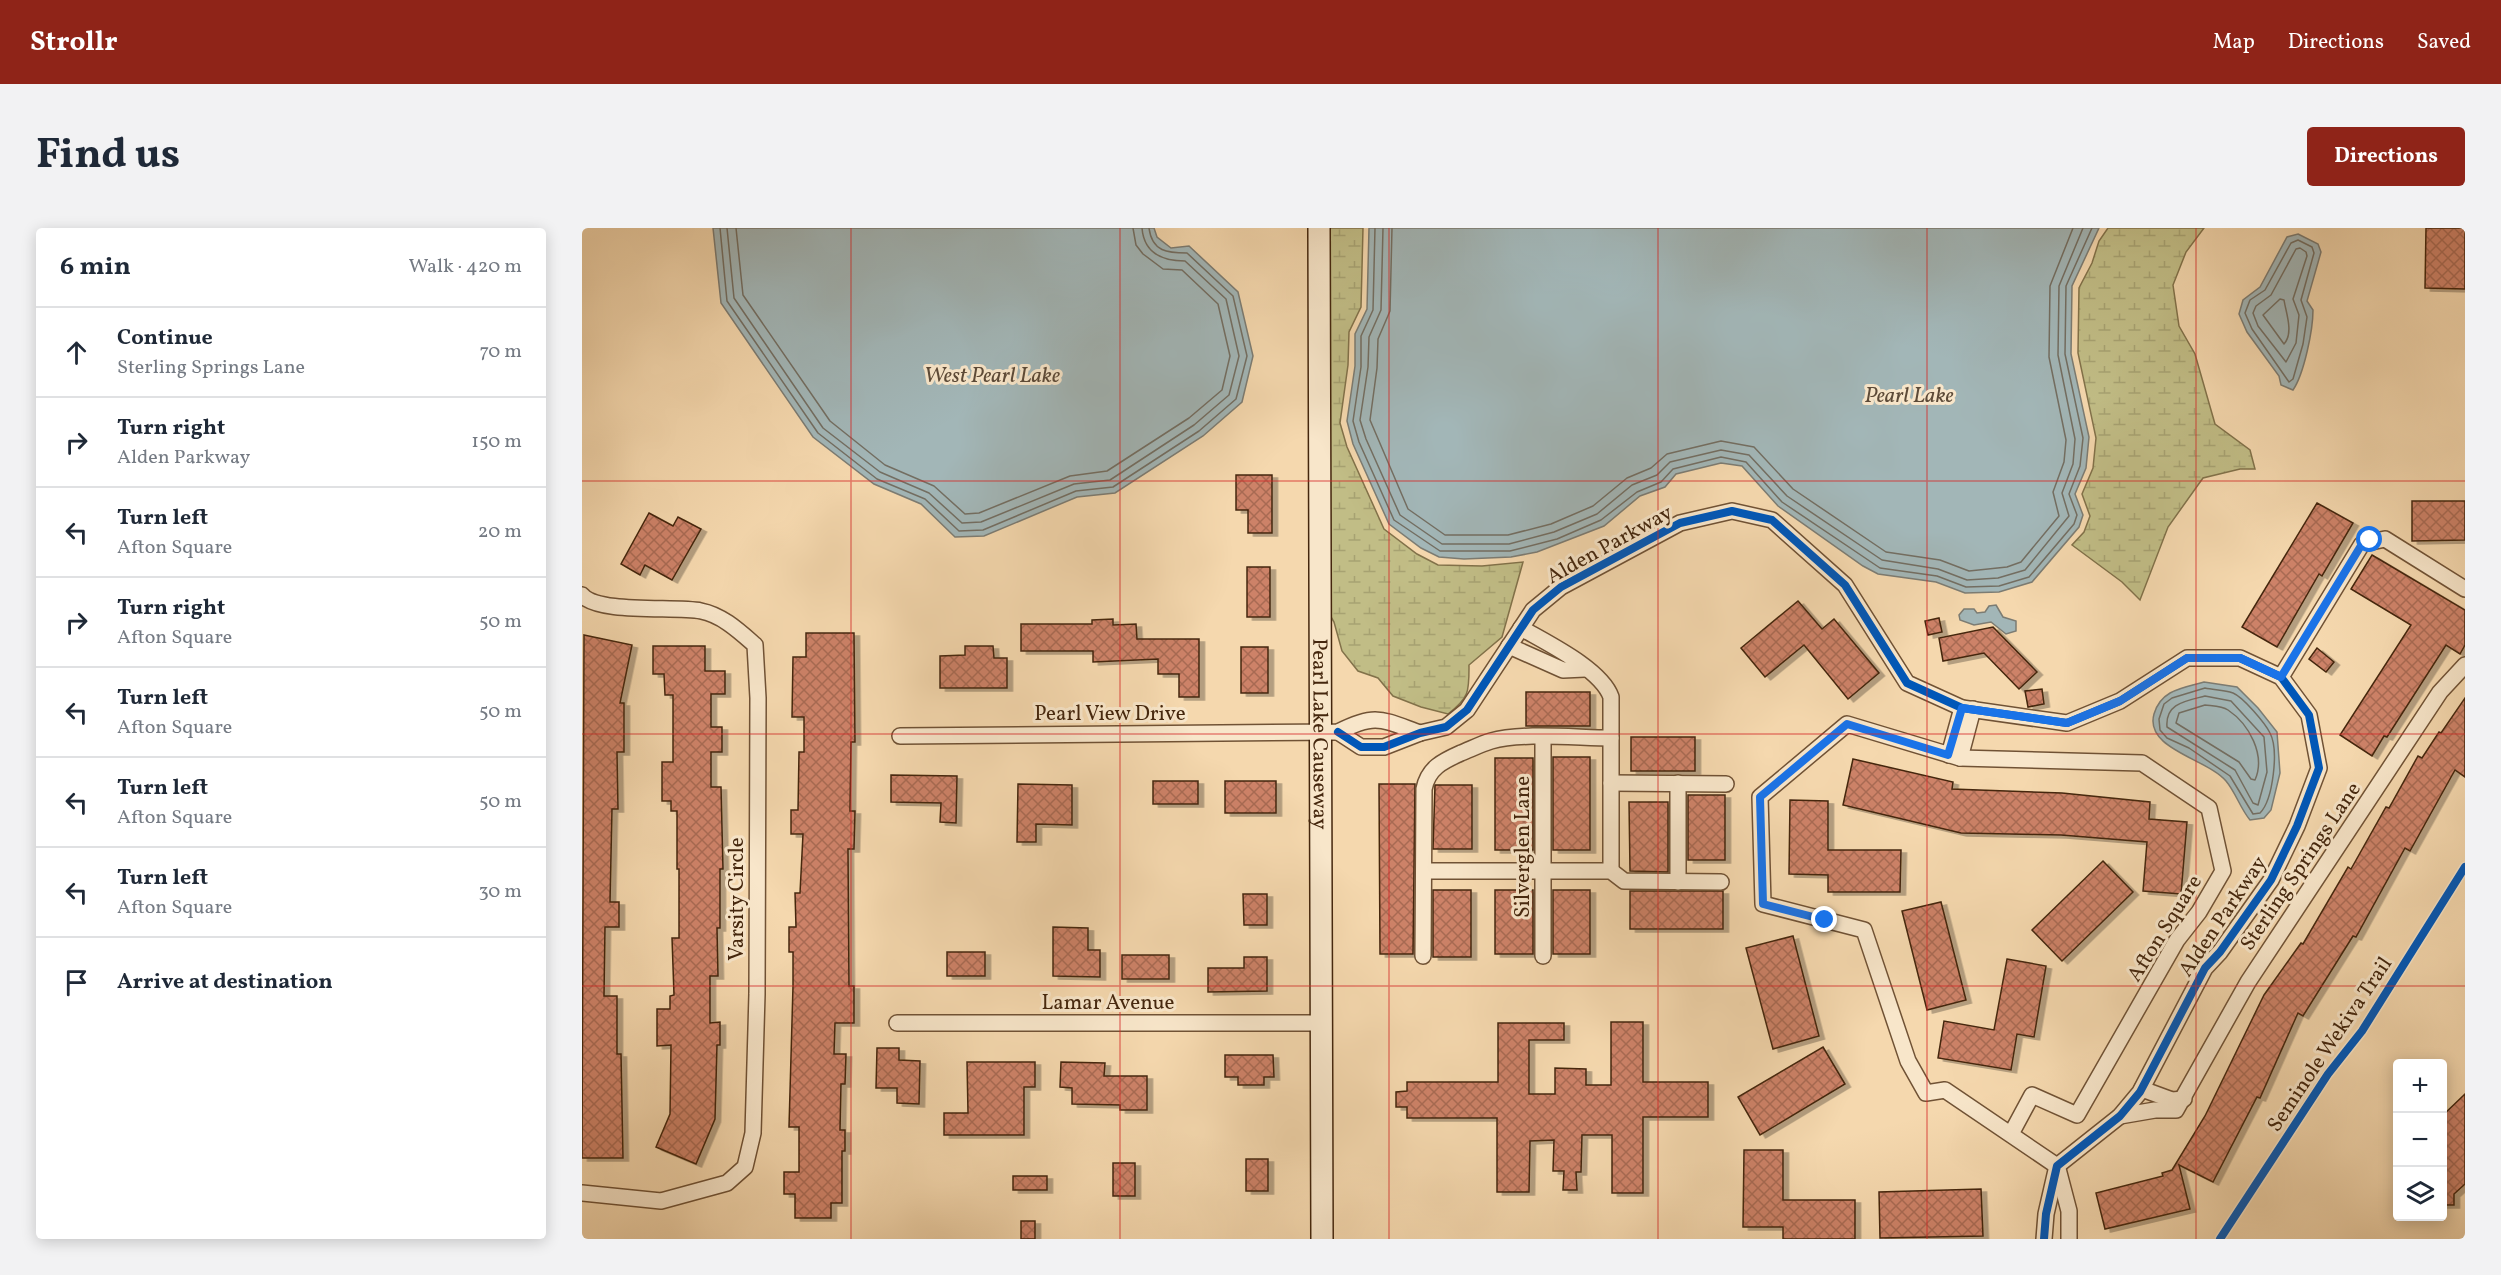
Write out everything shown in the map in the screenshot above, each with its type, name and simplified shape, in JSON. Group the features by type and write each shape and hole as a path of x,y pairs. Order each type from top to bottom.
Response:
{"street":[{"name":"Pearl Lake Causeway","path":"1319,228 1317,386 1329,733 1320,1023 1322,1239"},
{"name":"Alden Parkway","path":"1329,733 1361,747 1384,747 1420,733 1446,727 1467,710 1533,610 1561,586 1680,523 1732,512 1772,520 1845,585 1907,683 1967,709 2067,723 2120,701 2187,658 2240,658 2284,671 2309,715 2319,768 2297,826 2271,880 2220,952 2205,968 2142,1089 2120,1116 2057,1166"},
{"path":"2284,671 2362,544 2370,540 2385,539 2465,589"},
{"name":"Varsity Circle","path":"582,595 586,600 614,605 699,610 733,626 755,645 758,698 756,1029 753,1133 745,1167 727,1184 661,1201 582,1192"},
{"path":"1521,628 1567,654 1608,686 1611,697 1611,871"},
{"path":"1509,646 1563,670 1585,669"},
{"name":"Sterling Springs Lane","path":"2184,1099 2248,982 2440,692 2465,665"},
{"path":"1954,756 1967,709"},
{"path":"1329,733 1363,720 1384,720 1420,733"},
{"name":"Afton Square","path":"2011,1134 2032,1095 2077,1115 2177,940 2199,912 2223,871 2209,808 2142,763 1954,756 1847,724 1760,797 1763,904 1864,930 1908,1061 1926,1093 1945,1090 2057,1166"},
{"name":"Pearl View Drive","path":"900,736 1329,733"},
{"name":"Silverglen Lane","path":"1544,738 1544,956"},
{"path":"1423,956 1424,789 1426,779 1432,769 1443,760 1492,741 1611,738"},
{"path":"1611,783 1726,784"},
{"path":"1678,783 1678,882"},
{"path":"1424,871 1611,871 1624,881 1721,882"},
{"name":"Lamar Avenue","path":"897,1023 1320,1023"},
{"path":"2142,1089 2172,1100 2184,1099"},
{"path":"2120,1116 2155,1110 2176,1110 2184,1099"},
{"path":"2044,1239 2046,1214 2057,1166"},
{"path":"2057,1166 2069,1211 2069,1239"}],"green space":[{"path":"1327,228 1363,228 1361,307 1349,332 1348,365 1340,423 1347,447 1384,529 1417,554 1438,565 1482,566 1523,562 1502,637 1469,665 1467,693 1461,703 1448,714 1393,696 1378,678 1358,671 1342,651 1334,622 1327,610"},
{"path":"2108,228 2204,228 2186,252 2173,285 2179,326 2195,354 2215,424 2250,450 2255,469 2240,469 2203,478 2168,527 2140,600 2122,582 2072,545 2084,532 2090,516 2082,494 2093,468 2096,438 2078,353 2079,288 2092,263 2099,241"}],"water":[{"name":"West Pearl Lake","path":"713,228 1154,228 1157,237 1171,248 1189,246 1238,292 1253,356 1242,402 1203,436 1115,493 1077,497 984,536 955,537 921,504 874,484 813,437 721,303"},
{"name":"Pearl Lake","path":"1369,228 2099,228 2072,286 2071,354 2089,437 2086,468 2075,494 2083,515 2079,527 2032,582 1999,592 1965,593 1936,582 1878,574 1863,566 1778,506 1742,466 1721,463 1676,474 1665,487 1640,496 1604,526 1537,552 1511,557 1464,559 1439,557 1421,548 1389,524 1353,444 1347,421 1355,366 1355,334 1367,309"},
{"path":"2298,234 2318,244 2321,252 2307,301 2313,310 2310,340 2301,374 2293,390 2281,385 2279,376 2247,332 2239,314 2243,300 2260,287 2287,237"},
{"path":"1996,605 2003,617 2016,621 2016,631 2006,634 1991,622 1974,625 1960,620 1959,615 1964,609 1974,609 1977,613 1985,612 1989,606"},
{"path":"2204,682 2237,687 2277,732 2280,773 2271,810 2264,818 2250,820 2226,781 2206,766 2168,745 2158,736 2153,726 2157,706 2167,695 2180,688"}],"building":[{"path":"2426,228 2465,228 2465,289 2425,288"},
{"path":"1236,475 1272,475 1272,533 1248,533 1248,510 1236,510"},
{"path":"2412,501 2465,501 2465,540 2412,541"},
{"path":"2317,503 2353,523 2322,576 2319,574 2277,647 2242,627"},
{"path":"649,513 673,526 678,517 701,529 672,580 645,565 640,575 621,564"},
{"path":"2372,555 2465,610 2465,645 2460,654 2446,645 2387,737 2384,736 2372,756 2340,735 2411,625 2351,589"},
{"path":"1247,567 1270,567 1270,617 1247,617"},
{"path":"1798,601 1822,629 1834,619 1879,673 1848,699 1804,645 1765,677 1741,648"},
{"path":"1939,618 1942,632 1928,635 1925,621"},
{"path":"1113,619 1113,625 1136,624 1137,639 1199,639 1199,697 1179,697 1179,674 1158,674 1158,659 1093,662 1093,651 1021,651 1021,624 1092,624 1092,620"},
{"path":"1993,627 2037,672 2019,689 1984,653 1943,661 1939,638"},
{"path":"806,633 854,633 855,742 851,742 850,811 855,811 854,849 848,849 849,986 854,986 854,1023 835,1023 834,1054 846,1054 845,1084 841,1084 840,1130 845,1130 845,1151 842,1151 842,1203 831,1203 831,1218 795,1218 795,1194 784,1194 784,1172 799,1172 799,1127 789,1127 793,952 789,952 789,927 796,927 795,893 800,893 803,834 791,834 791,810 798,810 799,752 804,752 804,717 792,717 793,657 806,657"},
{"path":"584,635 632,645 620,703 624,703 624,752 617,752 618,809 612,809 610,902 619,902 619,927 605,927 604,996 617,996 617,1054 621,1054 623,1158 582,1158"},
{"path":"653,646 705,646 705,671 725,671 725,694 711,694 711,727 722,727 722,752 711,752 711,787 721,787 723,869 720,869 720,928 717,928 718,976 710,976 710,1023 720,1022 720,1045 717,1045 715,1119 696,1164 656,1147 670,1114 671,1045 657,1046 657,1009 670,1009 670,996 674,995 672,938 679,938 679,869 677,869 677,811 671,811 671,801 662,801 662,762 673,762 673,695 665,695 664,674 653,674"},
{"path":"965,646 993,646 994,658 1007,658 1007,688 940,688 940,656 965,655"},
{"path":"1241,647 1268,647 1268,693 1241,693"},
{"path":"2317,648 2334,662 2326,672 2309,659"},
{"path":"2042,689 2044,704 2028,707 2025,691"},
{"path":"1526,692 1590,692 1590,726 1526,726"},
{"path":"2465,698 2465,777 2455,770 2410,851 2405,848 2356,937 2353,936 2303,1016 2298,1013 2260,1098 2257,1097 2213,1182 2179,1165 2190,1209 2105,1229 2096,1193 2163,1176 2162,1173 2172,1170 2205,1116 2264,995 2301,943 2303,944 2348,867 2351,869 2386,807 2389,808 2418,756 2422,758"},
{"path":"1631,737 1695,737 1695,771 1631,771"},
{"path":"1553,757 1590,757 1590,850 1553,850"},
{"path":"1495,758 1533,758 1533,850 1495,850"},
{"path":"1853,759 1953,782 1952,789 2062,793 2150,802 2149,819 2187,822 2181,894 2143,891 2147,842 2061,835 1961,833 1843,805"},
{"path":"891,775 957,776 956,823 940,822 941,803 891,802"},
{"path":"1153,781 1198,781 1198,804 1153,804"},
{"path":"1225,781 1276,781 1276,813 1225,813"},
{"path":"1018,784 1072,785 1072,825 1036,824 1036,842 1017,842"},
{"path":"1379,784 1415,784 1413,954 1380,954"},
{"path":"1435,785 1472,785 1472,849 1433,849"},
{"path":"1688,795 1725,795 1725,860 1688,860"},
{"path":"1790,800 1828,801 1828,850 1901,850 1900,892 1828,892 1828,875 1789,874"},
{"path":"1629,802 1668,802 1668,872 1630,871"},
{"path":"2103,861 2133,892 2062,961 2032,930"},
{"path":"1433,890 1471,890 1471,957 1433,957"},
{"path":"1495,890 1533,890 1533,954 1495,954"},
{"path":"1553,890 1590,890 1590,954 1553,954"},
{"path":"1630,891 1723,891 1723,929 1630,929"},
{"path":"1243,894 1267,894 1267,925 1244,925"},
{"path":"1941,902 1966,1000 1927,1010 1902,911"},
{"path":"1053,927 1088,928 1088,950 1100,950 1100,977 1053,976"},
{"path":"1793,936 1819,1036 1773,1049 1746,948"},
{"path":"947,952 985,952 985,976 947,976"},
{"path":"1122,955 1169,955 1169,979 1122,979"},
{"path":"1244,957 1267,957 1267,991 1208,992 1208,968 1244,968"},
{"path":"2007,959 2046,966 2034,1037 2017,1034 2011,1070 1938,1058 1944,1021 1994,1030"},
{"path":"1611,1022 1643,1022 1643,1082 1708,1082 1708,1117 1643,1117 1643,1193 1612,1193 1612,1135 1582,1135 1581,1172 1576,1172 1577,1190 1563,1190 1564,1171 1553,1171 1554,1140 1530,1141 1529,1192 1497,1192 1497,1118 1407,1118 1407,1107 1396,1107 1396,1092 1407,1091 1407,1082 1498,1082 1498,1023 1564,1023 1564,1040 1529,1040 1529,1094 1555,1094 1555,1068 1586,1069 1586,1085 1611,1085"},
{"path":"1823,1047 1845,1084 1760,1135 1738,1097"},
{"path":"877,1048 899,1048 899,1060 920,1061 919,1104 897,1103 897,1088 876,1088"},
{"path":"1225,1055 1273,1055 1274,1077 1264,1077 1264,1085 1238,1085 1238,1077 1225,1077"},
{"path":"967,1062 1035,1062 1035,1087 1024,1087 1024,1135 944,1135 944,1113 968,1113"},
{"path":"1061,1062 1105,1063 1104,1076 1147,1076 1147,1110 1120,1110 1120,1105 1072,1104 1072,1088 1060,1087"},
{"path":"2465,1094 2465,1184 2454,1194 2454,1205 2447,1205 2447,1111"},
{"path":"1744,1150 1783,1150 1783,1200 1855,1200 1855,1239 1783,1239 1783,1227 1743,1227"},
{"path":"1246,1159 1268,1159 1268,1191 1246,1191"},
{"path":"1113,1163 1135,1163 1135,1196 1113,1196"},
{"path":"1013,1176 1047,1176 1047,1190 1013,1190"},
{"path":"1981,1189 1983,1236 1880,1238 1879,1192"},
{"path":"1021,1221 1035,1221 1035,1239 1021,1239"}],"cycle path":[{"path":"1338,732 1361,747 1384,747 1420,733 1446,727 1467,710 1533,610 1561,587 1680,523 1732,511 1772,520 1845,585 1907,683 1962,708 2067,723 2120,701 2187,658 2240,658 2281,677 2309,715 2319,768 2297,826 2271,880 2220,952 2205,968 2140,1092 2120,1116 2057,1166 2046,1214 2044,1239"},
{"name":"Seminole Wekiva Trail","path":"2220,1239 2328,1074 2362,1031 2465,867"}],"route":[{"path":"1825,920 1763,904 1760,797 1847,724 1948,755 1962,708 2067,723 2120,701 2187,658 2240,658 2281,677 2286,665 2362,544 2370,540"}]}
